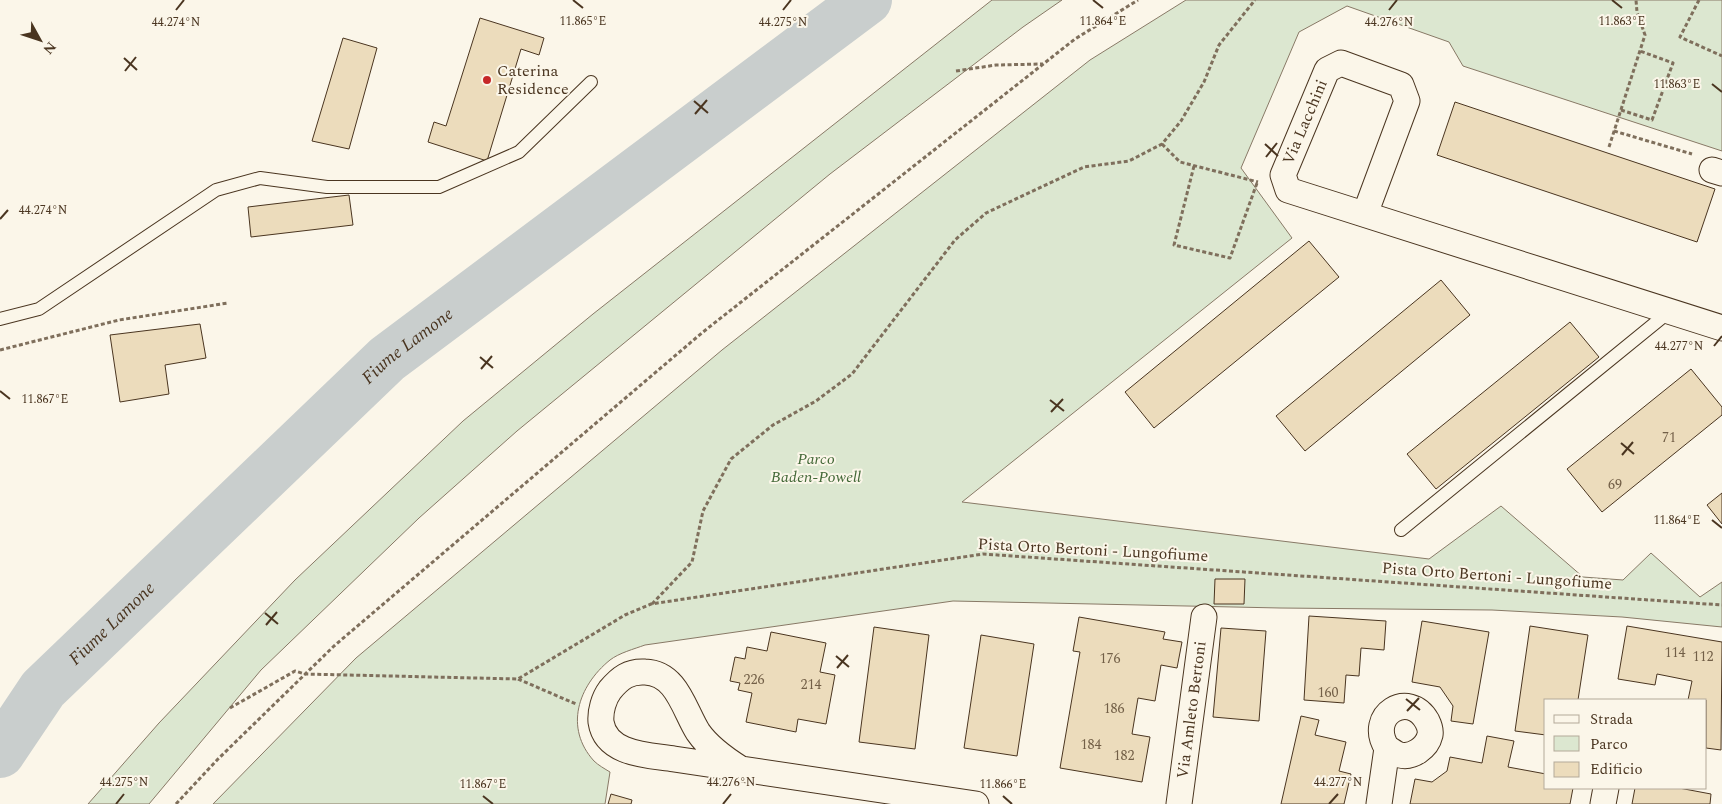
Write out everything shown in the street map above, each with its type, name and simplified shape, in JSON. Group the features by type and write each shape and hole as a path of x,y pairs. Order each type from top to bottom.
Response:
{"street":[{"name":"Via Lacchini","path":"1365,214 1408,101 1401,85 1341,63 1327,70 1283,175 1288,190 1722,328"},
{"name":"Via Amleto Bertoni","path":"1180,804 1204,617"},
{"path":"741,769 720,756 698,732 680,696 666,680 651,672 634,671 620,679 604,698 601,722 610,741 627,751 946,802 976,804"},
{"path":"1378,804 1386,748"},
{"path":"1602,804 1606,789"}],"lane":[{"path":"0,319 39,309 216,190 260,178 327,187 439,187 519,152 591,82"},
{"path":"1401,530 1670,311"}],"path":[{"path":"176,804 334,646 704,332 1075,39 1138,0"},
{"path":"651,604 692,562 703,511 731,459 773,425 816,402 852,374 955,240 986,213 1084,167 1129,161 1162,144 1181,121 1204,82 1219,44 1255,0"},
{"path":"1609,147 1645,35 1637,12 1636,0"},
{"path":"1699,0 1680,36 1722,56"},
{"path":"1621,110 1652,120 1673,64 1640,51"},
{"path":"956,71 996,65 1043,64"},
{"path":"1614,130 1710,166"},
{"path":"1162,144 1180,162 1288,190"},
{"path":"1194,166 1174,245 1230,258 1258,182"},
{"path":"0,350 119,320 228,303"},
{"name":"Pista Orto Bertoni - Lungofiume","path":"518,679 625,615 651,604 984,554 1722,605"},
{"path":"230,708 295,671 305,674 518,679 602,715"}],"green space":[{"path":"992,0 1062,0 1023,27 830,174 517,431 419,518 261,670 149,804 88,804 159,723 295,580 463,421 593,314"},
{"name":"Parco Baden-Powell","path":"1186,0 1722,0 1722,151 1463,66 1449,42 1347,6 1299,32 1241,168 1292,238 962,502 1429,559 1501,506 1583,577 1623,580 1651,553 1700,597 1722,582 1722,627 1622,617 1492,610 1280,608 953,601 645,645 627,651 610,660 590,682 583,695 577,721 579,735 585,748 594,761 610,772 605,804 213,804 356,658 722,350 1090,60"}],"building":[{"path":"480,18 544,38 539,55 521,49 487,161 428,142 434,122 446,126"},
{"path":"343,38 377,48 349,149 312,141"},
{"path":"1455,102 1715,189 1697,242 1437,155"},
{"path":"349,195 353,225 251,237 248,207"},
{"path":"1309,241 1339,277 1154,428 1125,392"},
{"path":"1441,280 1470,315 1305,451 1276,416"},
{"path":"1570,322 1599,357 1436,489 1407,454"},
{"path":"200,324 206,358 165,365 169,394 120,402 110,335"},
{"path":"1691,369 1722,407 1722,415 1602,512 1567,469"},
{"path":"1722,493 1722,524 1707,505"},
{"path":"1215,579 1245,579 1244,604 1214,604"},
{"path":"1309,616 1386,621 1384,650 1361,648 1359,676 1346,675 1344,703 1304,700"},
{"path":"1079,617 1165,632 1163,639 1182,642 1177,668 1161,665 1155,701 1138,698 1132,734 1150,737 1142,782 1060,768 1080,652 1073,651"},
{"path":"1422,621 1489,632 1473,724 1451,721 1453,706 1440,687 1412,682"},
{"path":"1530,626 1588,635 1578,699 1544,699 1544,735 1515,731"},
{"path":"1627,626 1722,642 1721,750 1707,748 1707,699 1688,699 1692,681 1657,674 1655,685 1618,679"},
{"path":"874,627 929,635 915,749 859,742"},
{"path":"1221,628 1266,631 1259,721 1213,717"},
{"path":"771,632 826,643 820,672 835,675 826,724 798,719 796,732 746,722 752,693 738,690 740,683 730,681 735,657 745,659 747,647 767,651"},
{"path":"981,635 1034,644 1017,756 964,748"},
{"path":"1301,716 1319,720 1315,735 1346,742 1339,771 1351,774 1344,804 1281,804"},
{"path":"1487,736 1514,741 1508,767 1544,774 1544,789 1573,789 1570,804 1410,804 1415,779 1432,782 1447,771 1450,757 1482,763"},
{"path":"1635,789 1684,789 1711,794 1710,804 1632,804"},
{"path":"611,794 632,800 631,804 608,804"}],"waterway":[{"name":"Fiume Lamone","path":"0,753 43,689 387,359 867,0"}],"place":[{"name":"Caterina Residence","path":"487,80"}]}
